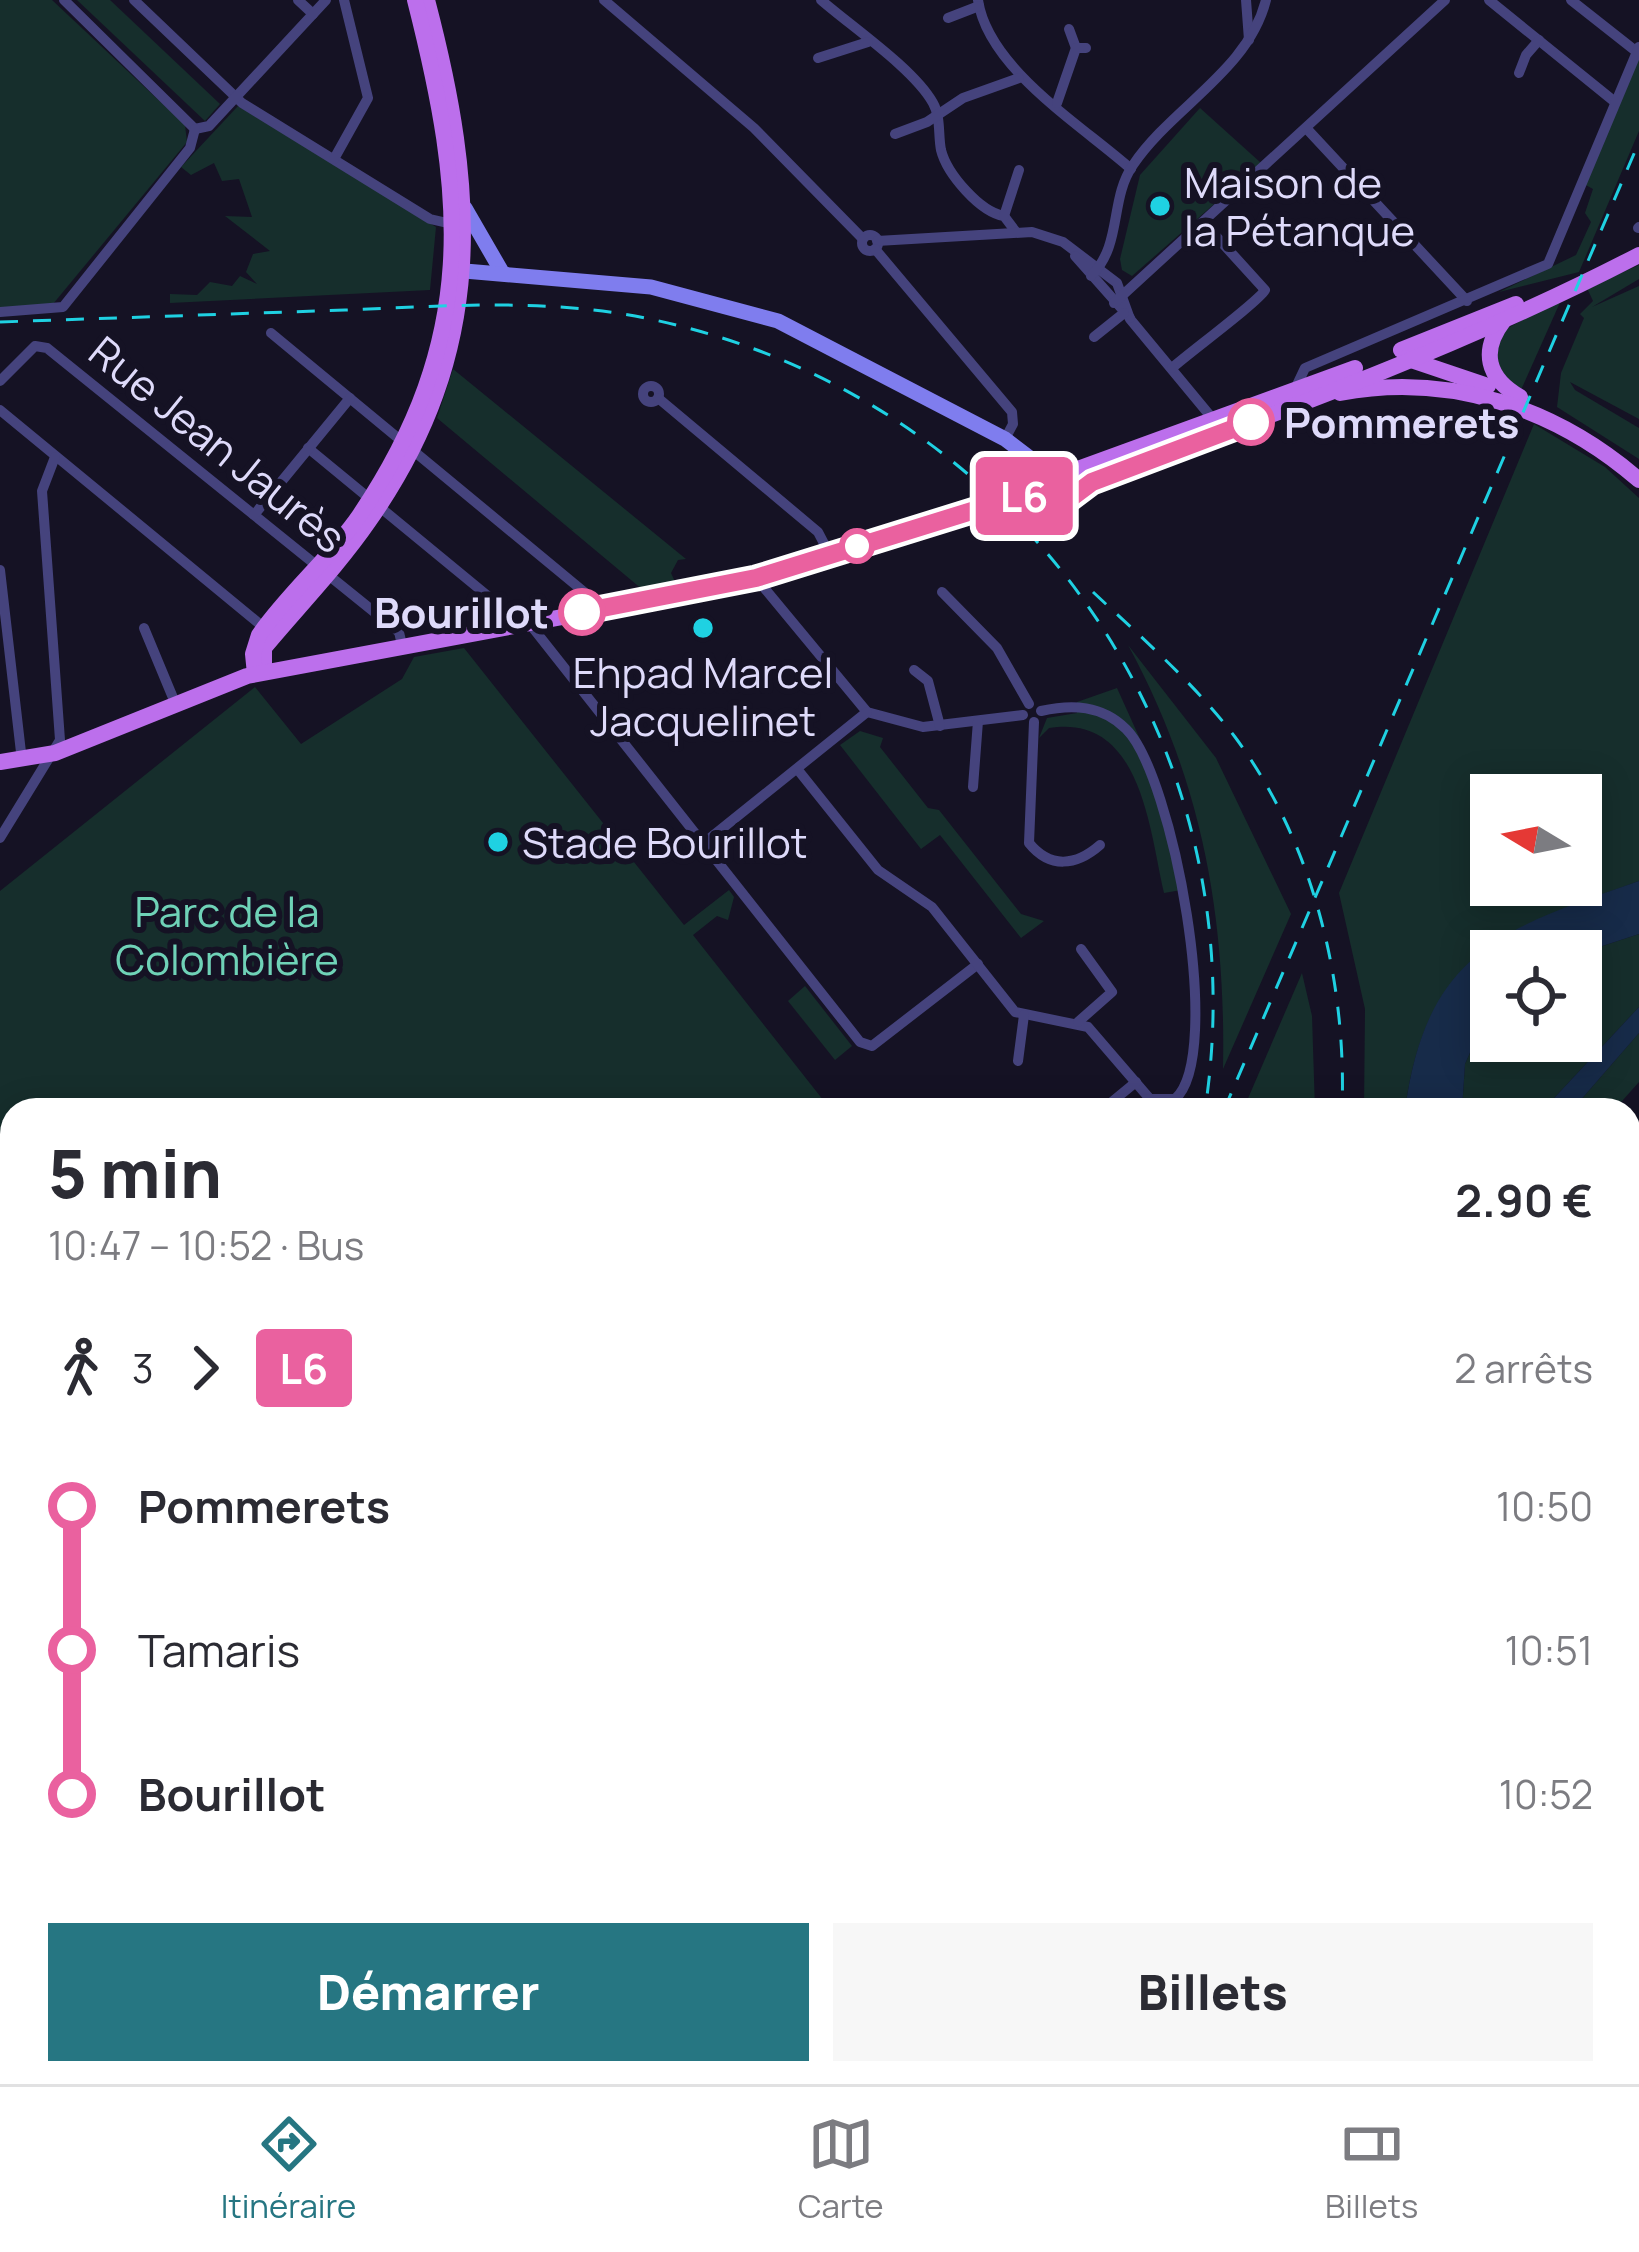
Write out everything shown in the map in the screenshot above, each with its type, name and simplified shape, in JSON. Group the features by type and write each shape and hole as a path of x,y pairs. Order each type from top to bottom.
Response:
{"main road":[{"path":"415,0 443,111 462,219 502,272"},
{"path":"261,673 270,632 374,502 438,386 462,219 452,94 427,0"},
{"path":"0,762 55,753 261,673 756,578 1164,442 1296,386 1438,346 1639,255"},
{"path":"458,271 650,287 778,322 1005,439 1063,501 1192,444 1322,396 1455,326 1569,289"},
{"path":"1504,320 1490,340 1489,362 1499,383 1518,402"},
{"path":"1437,368 1438,346 1455,326"},
{"path":"1399,356 1552,417 1639,466"},
{"path":"1437,368 1463,391"},
{"path":"1322,396 1402,385 1518,402"},
{"path":"1552,417 1639,480"},
{"path":"1041,480 1074,479 1076,492"}],"street":[{"path":"64,0 195,129"},
{"path":"134,0 236,97 430,219 462,219"},
{"path":"146,11 157,0"},
{"path":"298,0 313,14"},
{"path":"195,129 209,126 326,0"},
{"path":"334,159 368,98 344,0"},
{"path":"604,0 754,128 863,239 872,236 1008,406 1014,419 1005,439"},
{"path":"821,0 924,91 938,116 944,160 1016,232"},
{"path":"1246,0 1249,40"},
{"path":"1096,272 1112,250 1131,169 1249,40 1266,0"},
{"path":"1094,337 1205,224 1445,0"},
{"path":"1489,0 1615,102"},
{"path":"1296,386 1305,368 1467,301 1551,260 1638,50 1571,0"},
{"path":"948,18 979,3 988,36 1019,78 1057,103 1131,169"},
{"path":"1057,103 1081,48 1069,29"},
{"path":"1520,74 1526,55 1539,40"},
{"path":"818,58 868,42"},
{"path":"896,134 938,116 963,98 1019,78"},
{"path":"0,312 57,310 190,148 195,129"},
{"path":"1307,130 1467,301"},
{"path":"991,233 1018,170"},
{"path":"1172,368 1220,324 1257,302 1265,290 1205,224"},
{"path":"876,245 991,233 1047,235 1096,272 1212,418 1253,422"},
{"path":"271,333 589,596 592,610"},
{"name":"Rue Jean Jaurès","path":"0,381 40,346 399,632 403,645"},
{"path":"254,515 350,398"},
{"path":"658,398 818,532 830,555"},
{"path":"0,410 270,632"},
{"path":"1192,444 1212,418"},
{"path":"308,448 503,609 508,626"},
{"path":"1,837 60,740 42,491 55,457"},
{"path":"0,571 22,760"},
{"path":"756,578 867,712 910,727 1081,707 1106,714 1136,741 1154,779 1176,854 1192,943 1190,1078 1184,1092 1174,1098"},
{"path":"942,592 1004,658 1032,713 1030,843 1041,858 1058,863 1087,857 1100,845"},
{"path":"528,622 860,1042 872,1046 978,964"},
{"path":"144,628 176,705"},
{"path":"914,670 928,681 940,726"},
{"path":"704,843 867,712"},
{"path":"973,787 978,721"},
{"path":"798,770 878,870 932,907 1015,1012 1078,1022 1096,1034 1149,1098"},
{"path":"1078,1022 1112,992 1081,949"},
{"path":"1018,1061 1024,1015"},
{"path":"1117,1098 1136,1082"}],"green space":[{"path":"0,0 52,0 185,125 187,142 53,304 0,309"},
{"path":"77,0 110,0 220,104 205,121"},
{"path":"1639,55 1639,131 1579,272 1499,292 1576,255 1591,222 1585,213 1593,189 1584,184"},
{"path":"238,106 436,227 430,290 170,303 170,294 197,295 210,282 232,286 240,276 257,284 246,272 253,254 270,251 225,216 252,217 239,179 222,181 214,163 191,175 181,167"},
{"path":"1200,108 1261,163 1132,276 1122,270 1120,259 1140,175"},
{"path":"1639,265 1639,279 1592,307 1639,286 1639,419 1570,382 1575,390 1639,428 1639,459 1557,407 1561,373 1584,318 1580,314 1593,301 1587,288"},
{"path":"1562,298 1521,390 1505,382 1492,348 1506,329"},
{"path":"453,369 686,559 678,560 671,573 676,584 643,590 437,418"},
{"path":"1534,424 1605,467 1639,498 1639,881 1602,895 1602,774 1470,774 1470,906 1573,906 1518,930 1470,930 1470,965 1453,981 1432,1015 1407,1098 1364,1098 1365,1009 1339,893"},
{"path":"1128,645 1216,758 1291,914 1223,1069 1220,957 1204,851 1174,747"},
{"name":"Parc de la Colombière","path":"464,648 684,925 729,890 734,897 728,920 717,916 693,935 822,1098 0,1098 0,891 255,687 301,744 402,679 414,657"},
{"path":"1117,688 1154,770 1187,889 1164,893 1145,808 1122,756 1104,738 1080,728 1049,728 1039,738 1047,718 1077,713 1077,702"},
{"path":"860,731 883,738 880,747 928,808 939,810 1021,914 1044,921 1021,938 940,835 921,849 840,745"},
{"path":"1639,934 1639,1007 1602,1047 1602,946"},
{"path":"1302,973 1312,1016 1315,1098 1248,1098"},
{"path":"805,986 852,1046 835,1060 788,1001"},
{"path":"1639,1033 1639,1082 1625,1098 1582,1098"},
{"path":"1470,1053 1470,1062 1588,1062 1554,1098 1463,1098"}],"water":[{"path":"1639,881 1639,934 1602,946 1602,930 1515,930 1570,906 1602,906 1602,894"},
{"path":"1470,963 1470,1053 1463,1098 1407,1098 1431,1014"},
{"path":"1639,1007 1639,1033 1582,1098 1554,1098 1588,1062 1602,1062 1602,1047"}],"railway":[{"path":"1229,1098 1639,142"},
{"path":"0,322 458,306 608,312 645,318 777,358 896,420 999,502 1084,601 1150,714 1193,838 1212,971 1206,1098"},
{"path":"1093,592 1219,717 1262,778 1285,821 1320,915 1331,963 1342,1098"}],"bus line":[{"name":"L6","path":"582,612 690,594 790,569 1020,496 1068,500 1092,482 1150,464 1251,422"}],"place":[{"name":"Maison de la Pétanque","path":"1160,206"},
{"name":"Pommerets","path":"1251,422"},
{"name":"Bourillot","path":"582,612"},
{"name":"Ehpad Marcel Jacquelinet","path":"703,628"},
{"name":"Stade Bourillot","path":"498,842"}]}
